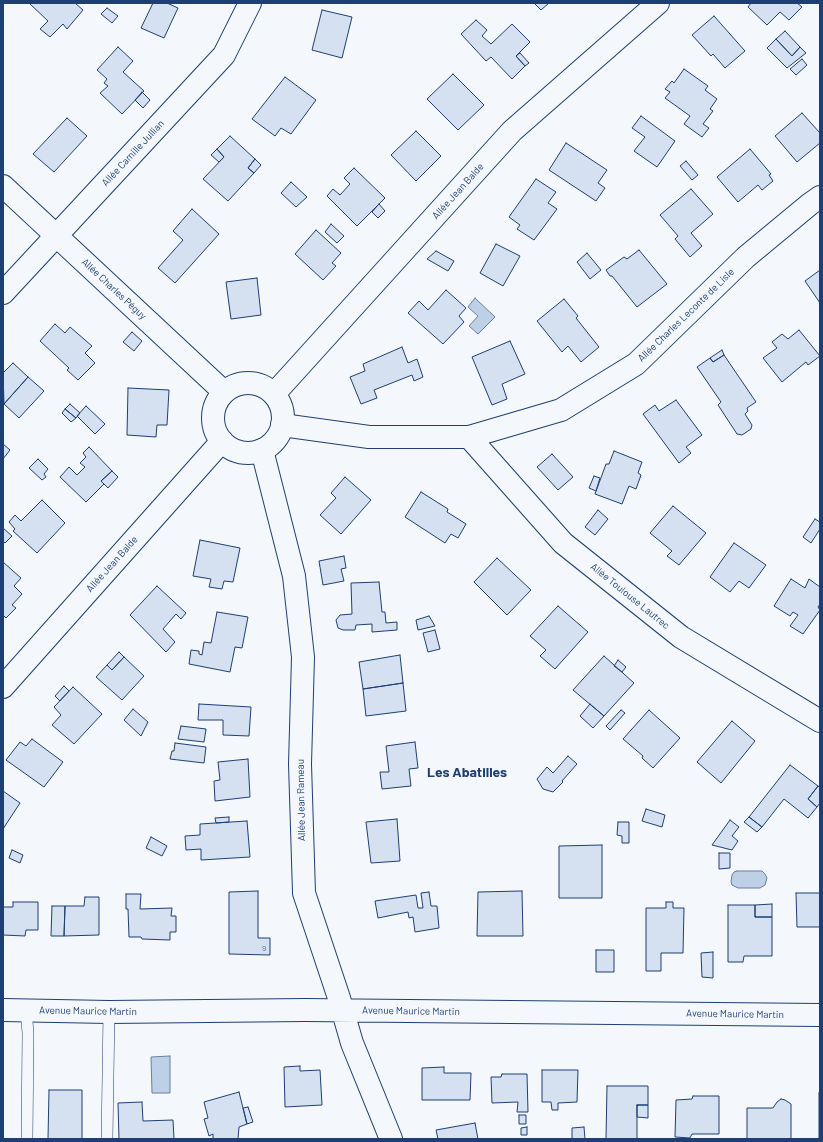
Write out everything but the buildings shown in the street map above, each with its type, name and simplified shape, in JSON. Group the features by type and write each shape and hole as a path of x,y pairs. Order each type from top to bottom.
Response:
{"street":[{"name":"Allée Camille Jullian","path":"3,294 224,54 250,3"},
{"name":"Allée Jean Balde","path":"274,394 512,131 658,3"},
{"name":"Allée Charles Péguy","path":"3,186 224,392"},
{"name":"Allée Charles Leconte de Lisle","path":"282,425 369,437 469,437 561,410 636,364 746,257 820,197"},
{"path":"244,383 255,383 265,387 274,394 281,409 282,425 278,435 271,444 262,450 240,452 230,448 222,441 216,432 213,422 215,405 217,400 224,392 233,386 244,383"},
{"name":"Allée Toulouse Lautrec","path":"469,437 563,543 682,637 820,721"},
{"name":"Allée Jean Balde","path":"3,687 222,441"},
{"name":"Allée Jean Rameau","path":"262,450 294,576 303,657 300,764 304,894 352,1043 392,1139"},
{"name":"Avenue Maurice Martin","path":"3,1010 109,1012 342,1010 820,1015"}],"lane":[{"path":"26,1010 28,1033 27,1139"},
{"path":"107,1139 109,1012"}],"water":[{"path":"475,298 495,317 478,334 469,326 478,316 468,307"},
{"path":"737,871 762,871 767,878 765,885 760,888 738,888 732,885 732,875"},
{"path":"170,1056 170,1093 152,1093 151,1057"}],"district":[{"name":"Les Abatilles","path":"467,772"}]}
